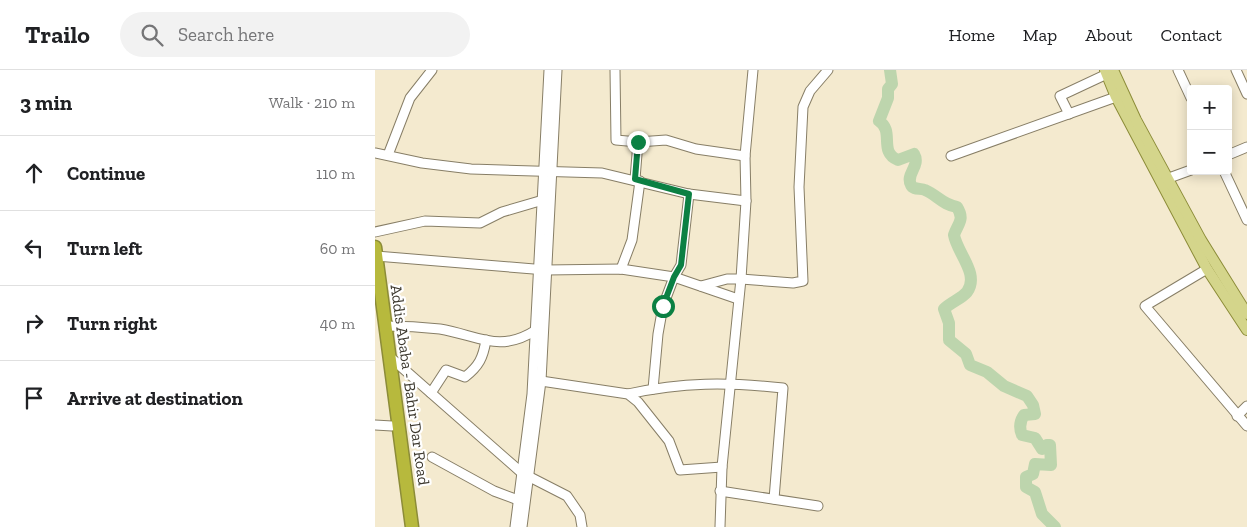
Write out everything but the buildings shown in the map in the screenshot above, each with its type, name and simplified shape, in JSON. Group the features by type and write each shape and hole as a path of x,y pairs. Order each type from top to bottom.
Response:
{"highway":[{"name":"Addis Ababa - Bahir Dar Road","path":"376,252 412,527"},
{"name":"Addis Ababa - Bahir Dar Road","path":"375,305 405,527"}],"main road":[{"path":"1108,71 1116,97 1212,260 1242,298 1247,314"},
{"path":"1108,71 1169,178 1177,203 1207,269 1247,330"}],"street":[{"path":"388,155 410,98 431,70"},
{"path":"515,527 518,500 525,475 541,381 543,200 548,172 549,70"},
{"path":"521,527 557,70"},
{"path":"615,70 616,140 638,142 666,140 696,150 745,156"},
{"path":"720,527 722,467 741,279 746,201 745,156 753,70"},
{"path":"701,286 727,279 793,284 803,281 799,187 803,107 810,91 829,70"},
{"path":"1178,70 1187,89"},
{"path":"1236,70 1247,94"},
{"path":"1069,114 1060,96 1108,71"},
{"path":"951,156 1116,97"},
{"path":"621,269 632,240 638,142"},
{"path":"1232,153 1247,147"},
{"path":"375,153 422,163 471,169 602,173 689,194 746,201"},
{"path":"1169,178 1187,171"},
{"path":"1226,175 1247,220"},
{"path":"653,389 657,334 663,306 674,277 681,265 689,194"},
{"path":"375,232 431,220 480,223 502,212 543,200"},
{"path":"376,252 542,270 621,269 674,277 739,299"},
{"path":"1207,269 1145,306 1247,426"},
{"path":"385,326 440,329 476,340 511,342 521,340 536,330"},
{"path":"431,393 447,370 465,377 478,366 483,356 486,340"},
{"path":"390,357 525,475 567,496 579,515 582,527"},
{"path":"541,381 628,394 653,389 730,382 783,388 774,499"},
{"path":"628,394 638,402 669,441 680,470 722,467"},
{"path":"1237,416 1247,406"},
{"path":"375,425 392,426"},
{"path":"432,458 485,486 518,500"},
{"path":"720,491 818,506"}],"waterway":[{"path":"890,70 892,84 888,89 888,98 879,121 886,130 889,152 898,160 914,154 916,162 910,177 912,187 925,190 948,204 957,207 961,218 954,235 967,263 971,278 967,292 944,309 949,323 949,340 966,354 970,365 987,372 1004,386 1027,396 1033,405 1035,414 1024,415 1020,425 1021,432 1022,435 1035,438 1042,449 1050,445 1051,465 1035,464 1033,474 1026,477 1026,487 1035,492 1042,514 1055,527"}],"route":[{"path":"638,142 635,179 689,194 681,265 674,277 663,306"}]}
